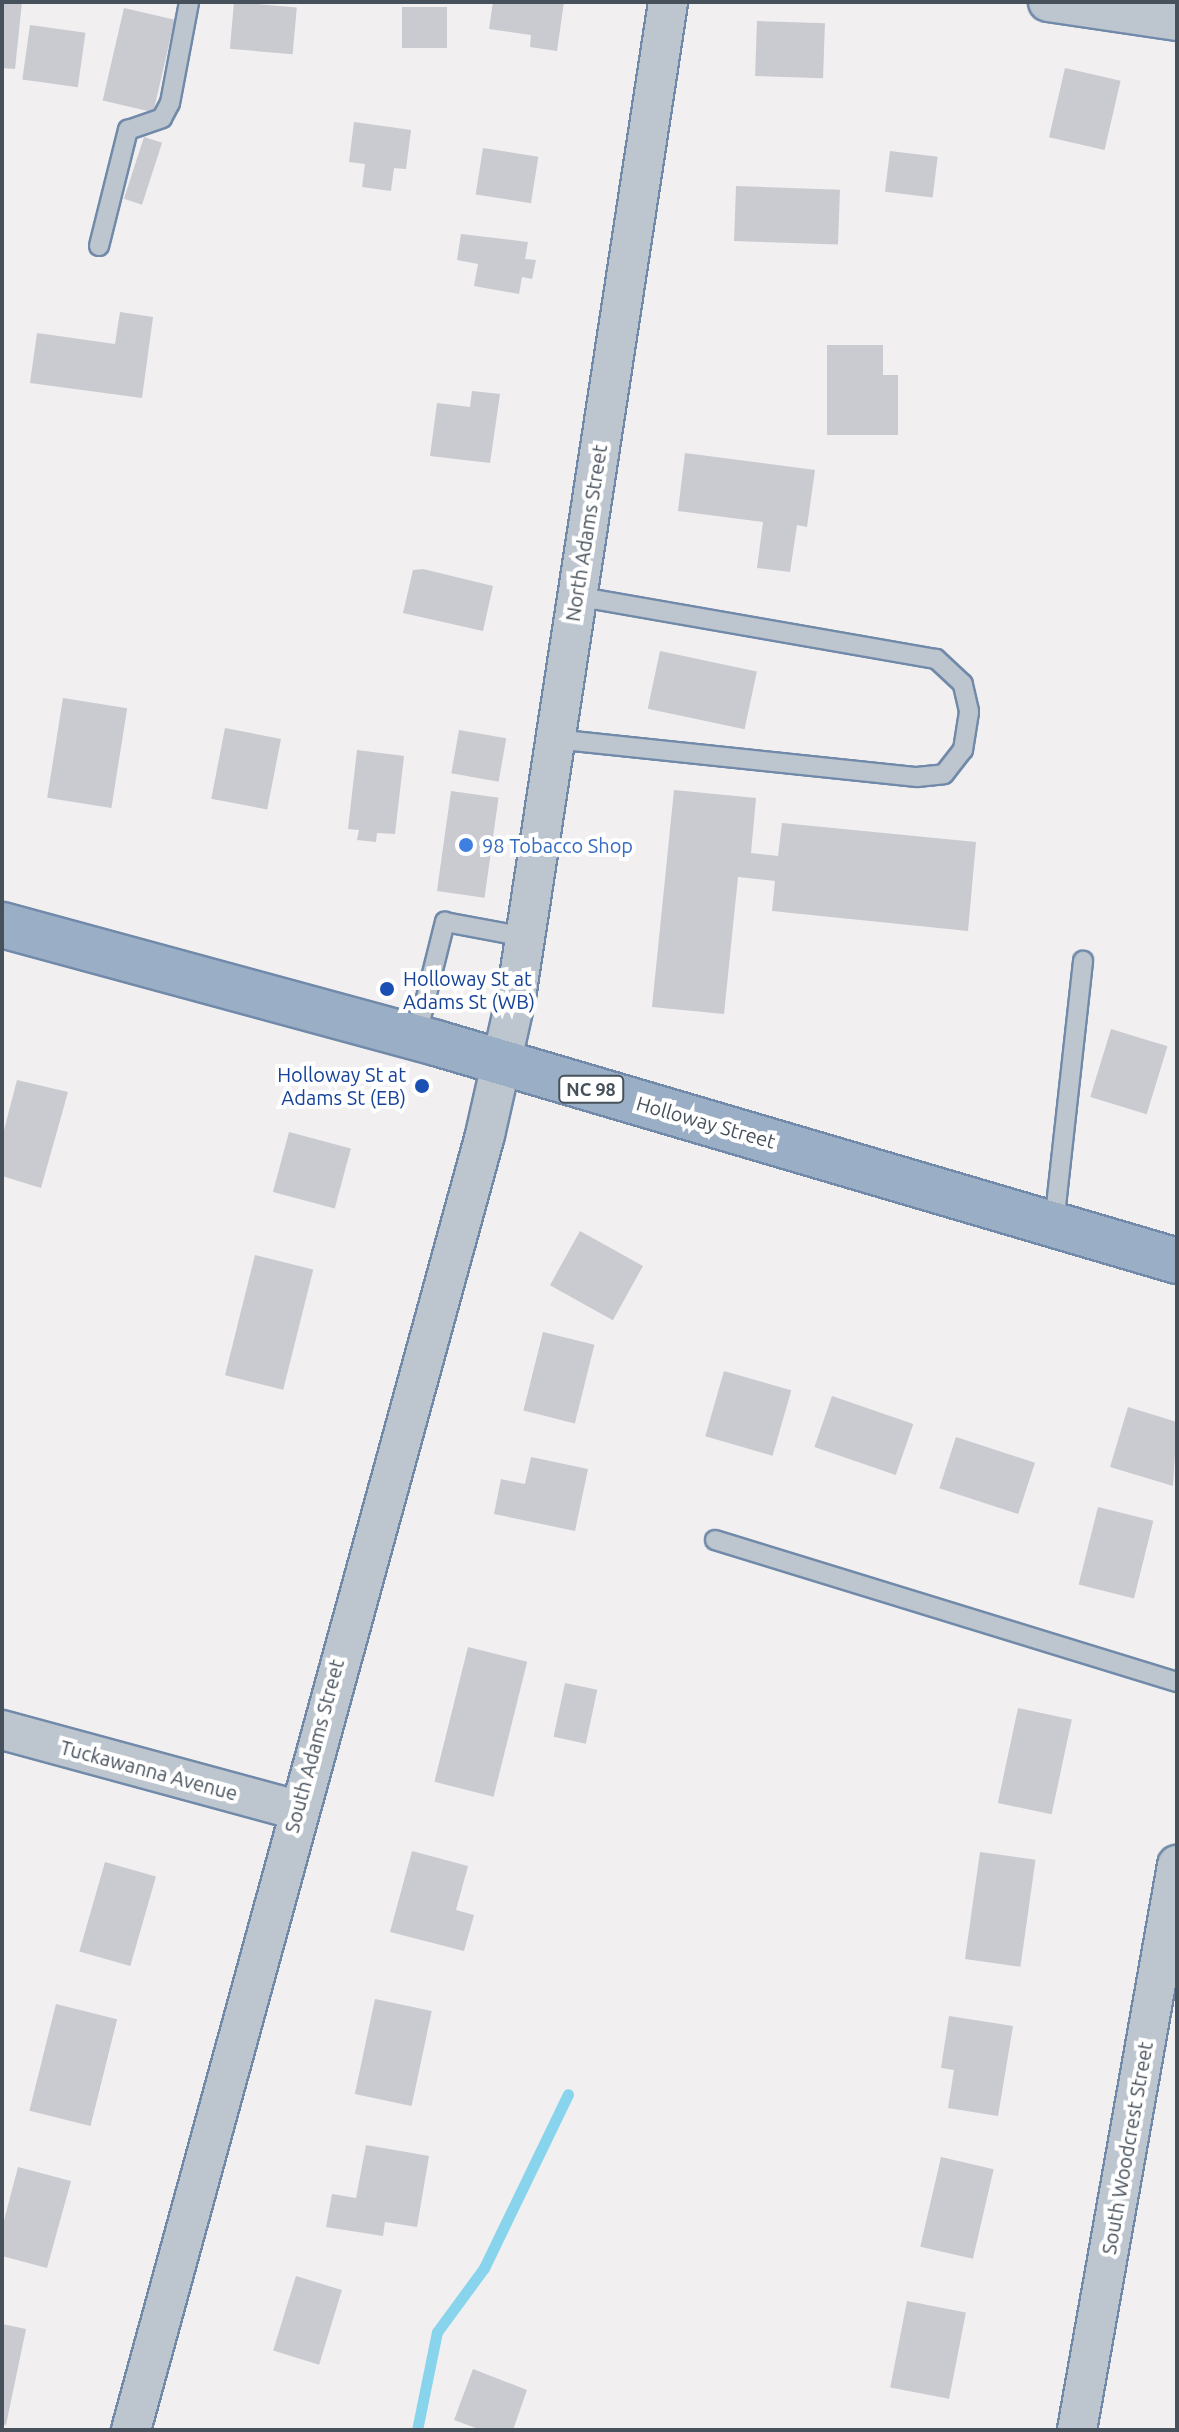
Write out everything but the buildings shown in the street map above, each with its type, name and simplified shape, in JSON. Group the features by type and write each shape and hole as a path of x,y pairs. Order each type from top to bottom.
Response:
{"highway":[{"name":"Holloway Street","path":"2,925 416,1038 1177,1261"}],"street":[{"name":"North Adams Street","path":"501,1064 525,937 668,2"},
{"path":"1048,2 1177,21"},
{"name":"South Adams Street","path":"131,2430 296,1810 501,1064"},
{"name":"Tuckawanna Avenue","path":"2,1730 296,1810"},
{"name":"South Woodcrest Street","path":"1077,2430 1177,1865"}],"lane":[{"path":"99,246 128,130 162,118 170,103 189,2"},
{"path":"554,739 917,777 944,774 963,750 969,711 963,684 936,659 576,596"},
{"path":"416,1038 445,922 525,937"},
{"path":"1054,1224 1083,961"},
{"path":"715,1540 1177,1682"}],"waterway":[{"path":"417,2430 437,2332 484,2268 568,2094"}],"place":[{"name":"98 Tobacco Shop","path":"466,845"},
{"name":"Holloway St at Adams St (WB)","path":"387,989"},
{"name":"Holloway St at Adams St (EB)","path":"422,1086"}]}
